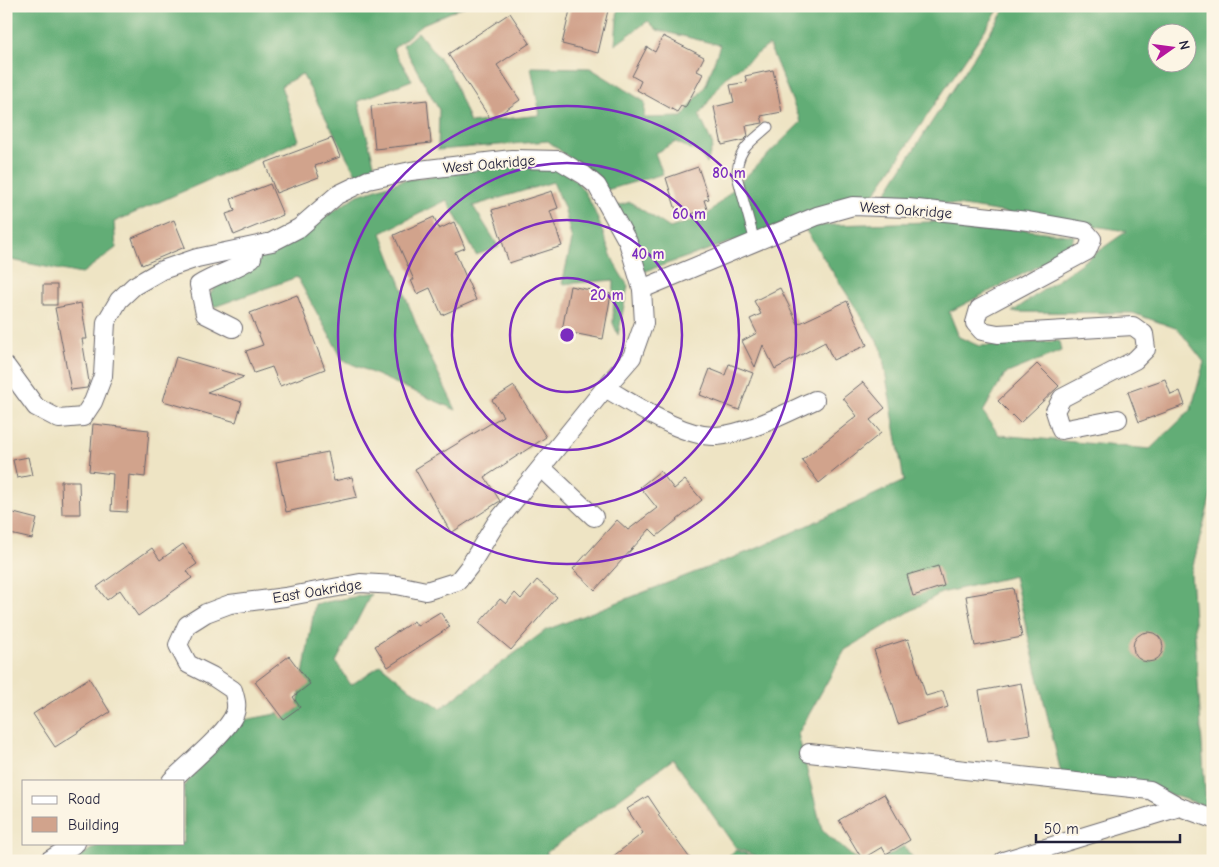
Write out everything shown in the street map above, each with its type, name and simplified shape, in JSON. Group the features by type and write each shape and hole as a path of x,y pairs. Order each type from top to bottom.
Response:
{"street":[{"name":"West Oakridge","path":"6,366 36,407 59,419 83,417 94,402 103,376 106,322 119,300 134,286 162,270 197,258 272,242 299,228 338,195 368,180 411,171 512,159 559,160 597,186 628,242 642,289 817,216 853,206 926,210 1028,221 1085,231 1092,239 1087,251 979,308 975,323 982,331 998,334 1134,326 1144,334 1146,349 1135,360 1062,398 1054,411 1061,430 1118,419"},
{"path":"233,328 205,314 199,285 214,275 242,266 252,258 254,247"},
{"name":"East Oakridge","path":"172,780 227,726 236,712 233,690 212,676 188,664 178,645 187,625 206,613 230,604 285,597 360,583 397,585 426,591 458,580 469,567 496,523 632,357 644,323 642,289"},
{"path":"605,388 681,430 716,436 753,426 815,400"},
{"path":"542,468 594,517"},
{"path":"809,753 1150,790 1180,806 1213,819"},
{"path":"1003,861 1180,806"},
{"path":"48,861 74,844"}],"lane":[{"path":"756,242 737,176 737,165 745,147 768,127"}],"green space":[{"path":"6,6 465,6 423,24 393,49 412,80 358,101 376,171 356,174 302,74 281,86 299,140 114,222 116,248 81,274 6,259"},
{"path":"618,6 1001,6 875,193 640,273 611,208 630,202 670,228 706,216 801,122 769,45 725,78 699,115 713,145 707,163 699,153 676,142 655,153 663,174 603,191 595,178 548,141 438,150 439,110 403,45 418,32 450,72 470,123 540,115 531,67 590,68 645,102 644,118 682,117 706,85 720,45 657,30 648,21 615,45"},
{"path":"1007,6 1213,6 1213,487 1191,573 1206,806 1146,787 1061,773 1014,576 941,593 845,650 798,734 822,830 853,857 865,861 769,861 736,848 673,759 546,853 555,861 72,861 99,844 185,844 185,785 239,721 297,710 315,604 371,594 336,662 351,685 381,665 410,689 441,708 546,630 758,548 904,481 881,347 803,226 960,221 1074,236 1070,250 949,312 959,337 979,346 1059,341 1061,351 1005,374 983,412 999,435 1150,449 1191,410 1204,362 1178,329 1133,313 1012,312 1127,231 885,194"},
{"path":"511,165 542,166 555,169 572,177 581,187 595,212 616,266 628,286 618,335 613,323 614,280 562,284 572,240 564,207 553,182 473,206 499,247 476,255 447,200 381,233 423,342 456,410 343,360 297,277 214,307 209,295 219,283 255,267 264,248 320,220 358,195 404,180"},
{"path":"904,846 915,861 880,861"},
{"path":"736,850 765,861 722,861"}],"building":[{"path":"571,6 609,6 598,53 562,44"},
{"path":"510,13 530,43 497,65 520,100 491,120 448,54"},
{"path":"663,36 704,57 697,71 703,74 685,108 681,106 677,112 637,90 641,81 632,76 647,47 655,52"},
{"path":"773,70 782,112 761,116 763,123 746,126 748,136 744,140 722,145 714,107 734,102 730,85 747,82 745,76"},
{"path":"427,100 431,143 375,149 371,106"},
{"path":"332,138 340,157 315,166 319,177 276,193 265,163"},
{"path":"698,167 709,199 704,200 707,209 688,215 685,207 676,210 666,178"},
{"path":"270,184 283,215 234,235 226,214 235,211 231,199"},
{"path":"552,191 558,208 550,211 562,246 509,263 492,210"},
{"path":"434,217 439,229 454,222 465,248 455,252 476,300 442,315 430,288 417,294 411,280 414,280 394,235"},
{"path":"174,220 185,247 142,265 132,238"},
{"path":"43,285 57,285 57,305 43,305"},
{"path":"570,286 611,294 603,339 562,331"},
{"path":"780,288 798,324 847,301 867,345 833,360 825,342 775,369 763,345 755,367 742,341 757,333 750,319 761,314 754,301"},
{"path":"297,295 325,369 280,386 272,367 254,373 246,351 263,345 250,313"},
{"path":"81,303 87,339 82,339 89,382 87,388 71,390 55,308"},
{"path":"176,357 244,377 207,392 242,402 236,422 163,401"},
{"path":"729,364 753,373 739,410 700,395 710,369 725,375"},
{"path":"1037,364 1059,386 1020,423 998,401"},
{"path":"1165,379 1171,395 1180,391 1185,405 1139,422 1128,392"},
{"path":"863,382 885,408 870,420 881,433 819,483 802,460 857,416 843,398"},
{"path":"514,386 546,437 485,477 500,501 451,533 415,469 503,416 492,400"},
{"path":"93,424 149,430 145,477 129,475 127,512 111,511 113,474 89,471"},
{"path":"328,452 334,481 352,477 357,497 286,512 276,462"},
{"path":"28,457 32,475 17,478 13,460"},
{"path":"660,471 674,489 685,480 702,500 657,536 650,529 595,590 573,569 617,520 628,530 657,508 640,487"},
{"path":"61,481 79,481 80,514 62,514"},
{"path":"6,511 37,519 32,539 6,533"},
{"path":"183,544 197,564 187,571 192,578 138,616 120,590 107,600 97,587 152,548 160,560"},
{"path":"938,566 944,586 913,596 907,575"},
{"path":"537,580 557,597 511,650 479,623 500,599 506,604 515,593 521,599"},
{"path":"1013,588 1022,637 975,646 966,596"},
{"path":"440,612 450,627 388,667 375,646 414,621 417,626"},
{"path":"1148,632 1154,633 1162,641 1162,653 1154,661 1148,662 1142,661 1134,653 1133,647 1134,641 1142,633"},
{"path":"908,639 926,696 943,691 948,707 898,724 874,650"},
{"path":"289,656 310,684 293,697 300,707 283,719 255,682"},
{"path":"89,678 110,712 55,747 33,714"},
{"path":"1021,683 1030,734 988,741 979,691"},
{"path":"884,794 910,840 886,854 882,847 862,859 839,820"},
{"path":"648,796 660,814 658,815 692,861 607,861 643,833 627,809"}]}
